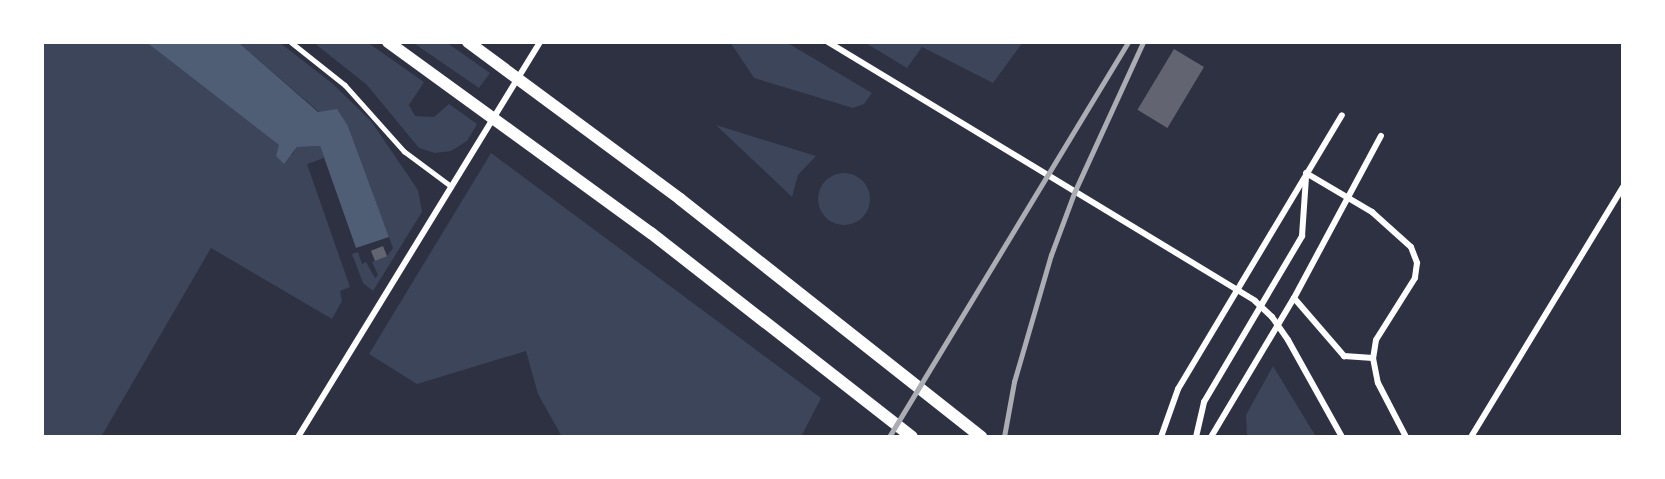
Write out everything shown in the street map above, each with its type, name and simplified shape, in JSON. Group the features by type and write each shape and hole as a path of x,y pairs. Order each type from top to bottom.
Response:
{"main road":[{"path":"388,42 651,233 912,437"},
{"path":"468,42 851,330 981,437"}],"street":[{"path":"298,437 540,42"},
{"path":"828,42 1255,301 1272,316 1288,340 1342,437"},
{"path":"1161,437 1178,390 1342,115"},
{"path":"1211,437 1294,298 1381,136"},
{"path":"1306,173 1372,212 1412,247 1417,263 1415,278 1376,340 1373,358 1378,383 1406,437"},
{"path":"1196,437 1204,402 1302,236 1306,173"},
{"path":"1471,437 1623,188"},
{"path":"1294,298 1344,356 1373,358"}],"lane":[{"path":"291,42 345,85 404,151 451,186"}],"shaded area":[{"path":"42,42 146,42 292,155 297,147 320,146 324,158 307,164 350,287 340,291 342,301 332,319 211,248 101,437 42,437"},
{"path":"146,42 238,42 318,112 337,109 348,126 389,237 356,248 320,146 297,147 284,164 276,156 279,145"},
{"path":"238,42 279,42 333,84 371,121 418,190 422,212 373,291 363,283 352,254 358,252 362,264 366,262 375,278 378,275 372,262 387,256 393,248 348,126 319,112"},
{"path":"313,42 367,42 424,82 409,105 415,116 434,117 449,104 477,124 467,141 451,151 435,153 419,148 367,85"},
{"path":"412,42 446,42 490,73 479,88"},
{"path":"730,42 786,42 872,93 864,104 853,108 754,78"},
{"path":"864,42 1023,42 993,83 922,47 907,68"},
{"path":"716,125 816,156 798,175 792,197"},
{"path":"491,153 821,398 801,437 562,437 538,394 526,351 417,384 369,354"},
{"path":"839,173 849,173 863,180 870,199 863,218 849,225 839,225 829,221 822,214 818,204 818,194 822,184 829,177"},
{"path":"1273,366 1317,437 1247,437 1246,415"}],"building":[{"path":"1174,49 1204,67 1167,128 1137,110"},
{"path":"383,246 387,256 375,261 371,251"}],"railway":[{"path":"889,437 1128,42"},
{"path":"1004,437 1014,382 1051,255 1074,193 1143,42"}]}
